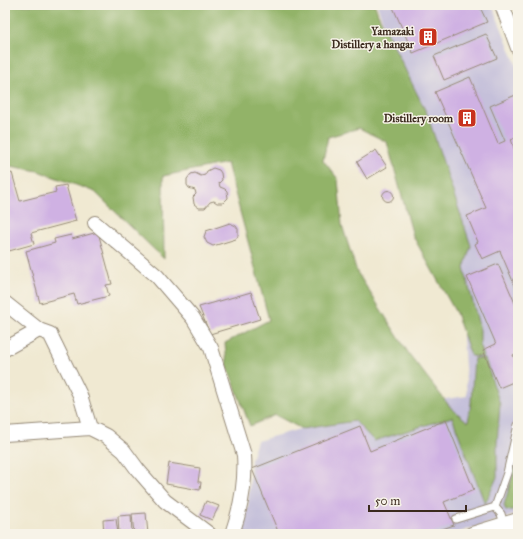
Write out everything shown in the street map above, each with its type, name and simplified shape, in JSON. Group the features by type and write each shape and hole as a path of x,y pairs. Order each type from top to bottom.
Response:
{"street":[{"path":"502,5 518,48"},
{"path":"96,223 157,276 193,318 211,348 244,455 244,486 236,524 232,534"},
{"path":"5,303 39,330 50,334 80,395 90,428"},
{"path":"5,349 39,330"},
{"path":"5,434 90,428 106,436 124,451 138,470 165,501 209,534"},
{"path":"472,534 518,520"}],"lane":[{"path":"495,507 507,473 518,425"},
{"path":"456,519 495,507"},
{"path":"495,507 501,514 504,524"}],"shaded area":[{"path":"377,5 492,5 518,69 518,514 453,534 242,534 248,506 251,459 257,441 368,410 467,396 455,224"}],"green space":[{"path":"5,5 375,5 427,114 471,246 464,268 480,330 480,347 483,357 471,356 456,313 413,236 387,142 359,128 328,137 323,160 338,179 342,225 357,272 409,354 451,408 468,422 471,403 474,358 485,359 500,404 497,443 497,477 485,504 452,417 374,441 355,421 302,429 275,415 250,426 227,365 225,343 269,320 227,163 163,176 164,259 95,192 38,171 5,165"},
{"path":"518,457 518,509 506,511 504,505"}],"building":[{"name":"Yamazaki Distillery a hangar","path":"392,5 479,5 487,22 413,53"},
{"name":"Yamazaki Distillery a hangar","path":"486,34 497,58 444,80 434,56"},
{"path":"470,77 498,144 505,141 490,106 518,94 518,136 511,139 518,160 518,293 500,251 482,259 475,244 478,242 467,216 486,208 435,92"},
{"path":"376,150 387,167 367,179 357,162"},
{"path":"213,168 219,170 221,173 222,180 219,183 220,187 227,191 228,198 223,203 217,203 214,201 210,202 205,208 199,208 194,204 193,197 196,194 195,190 189,188 187,185 187,179 191,174 195,173 201,176 205,175 207,171"},
{"path":"12,173 20,201 56,192 55,187 66,185 76,221 31,233 34,244 9,251 5,239 5,175"},
{"path":"386,191 390,191 392,192 392,200 386,201 383,198 383,194"},
{"path":"230,223 238,229 238,236 236,239 213,246 207,243 204,237 206,231"},
{"path":"98,232 112,284 106,285 109,296 77,304 74,294 40,303 26,251 55,243 54,239 71,235 72,239"},
{"path":"498,264 518,310 518,353 513,355 518,366 518,380 499,388 483,350 496,344 467,277"},
{"path":"251,292 260,319 210,334 199,307"},
{"path":"446,420 474,490 444,502 454,525 428,534 279,534 252,469 360,426 370,451"},
{"path":"169,463 200,468 198,482 201,482 200,490 166,484"},
{"path":"206,501 219,506 212,520 200,515"},
{"path":"146,513 148,534 134,534 132,514"},
{"path":"131,515 132,534 119,534 118,516"},
{"path":"116,519 118,534 104,534 103,520"}],"place":[{"name":"Yamazaki Distillery a hangar","path":"428,37"},
{"name":"Distillery room","path":"467,118"}]}
